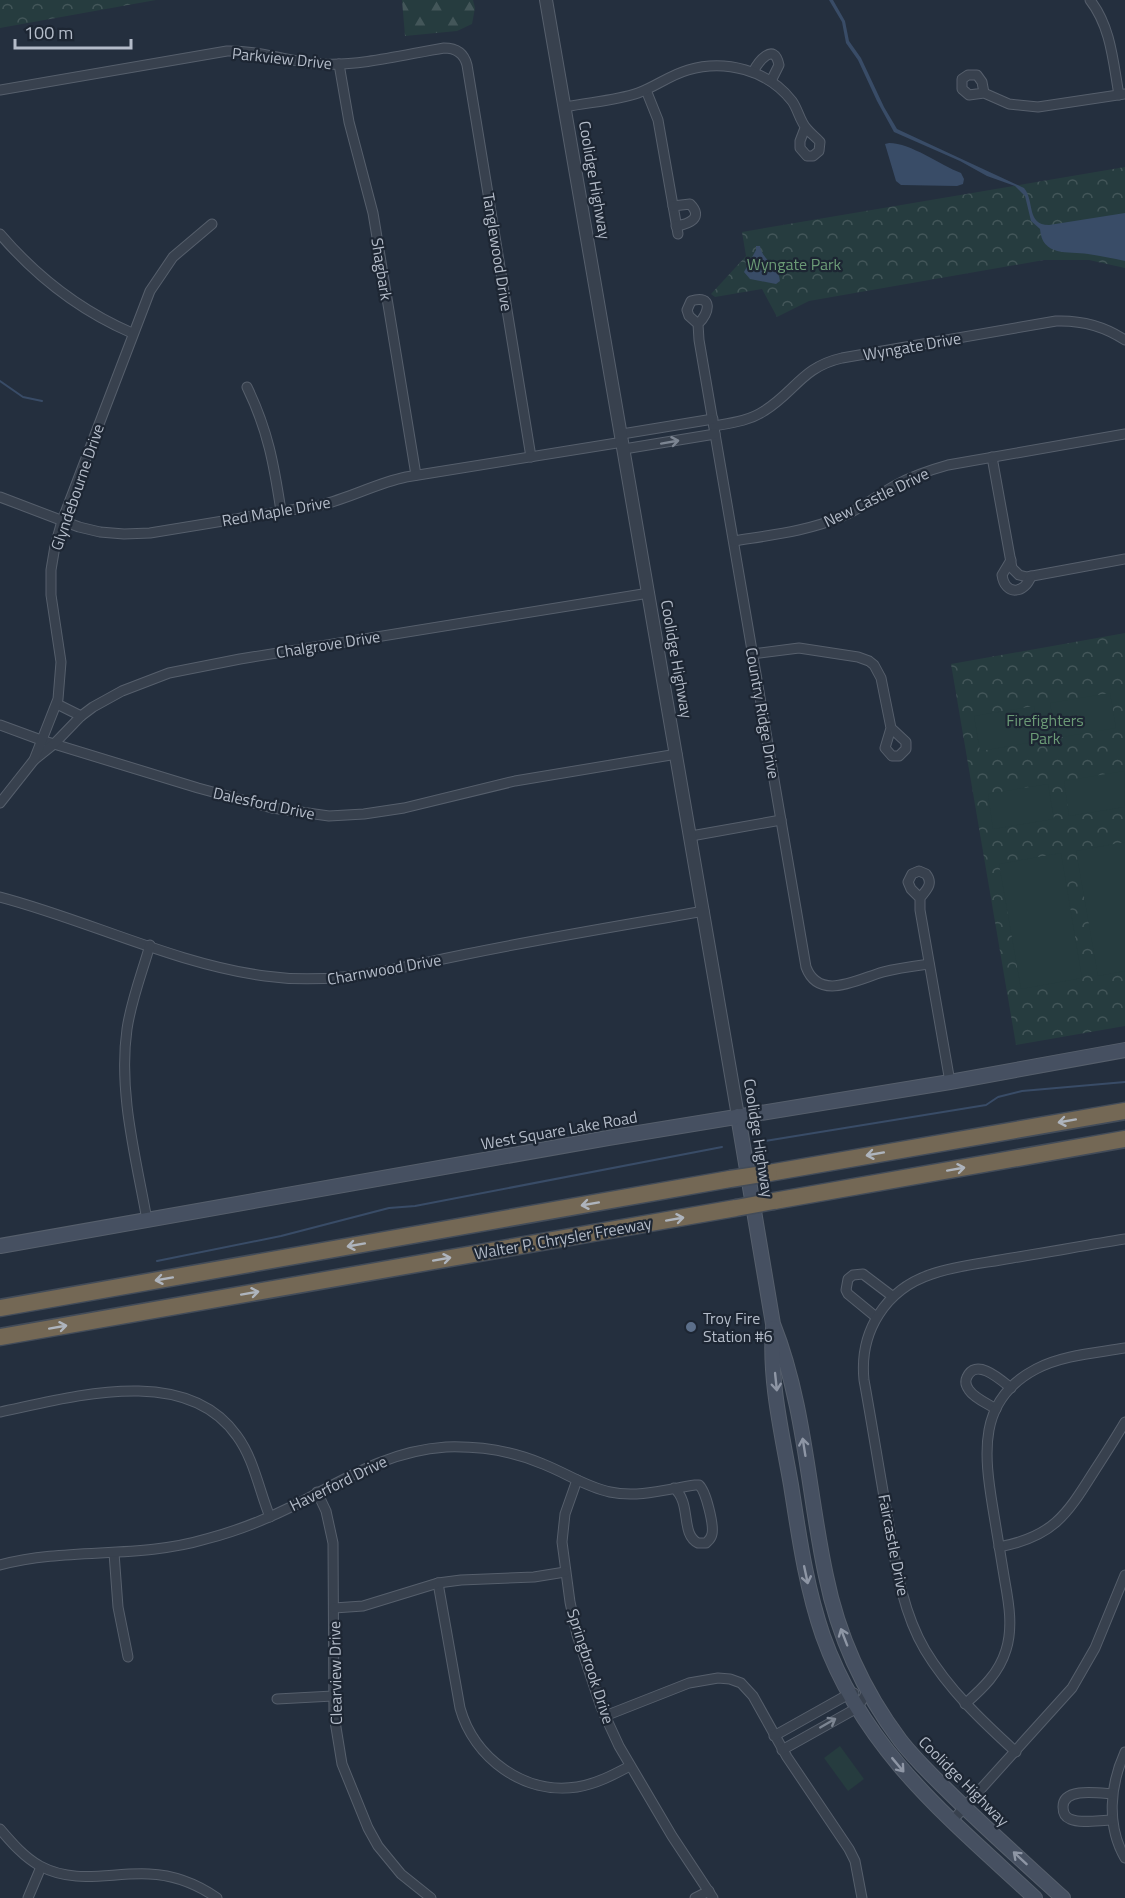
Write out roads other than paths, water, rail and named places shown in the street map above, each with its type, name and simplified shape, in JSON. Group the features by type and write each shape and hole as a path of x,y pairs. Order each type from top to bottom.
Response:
{"highway":[{"name":"Walter P. Chrysler Freeway","path":"0,1308 1125,1111"},
{"name":"Walter P. Chrysler Freeway","path":"0,1337 1125,1139"}],"main road":[{"name":"West Square Lake Road","path":"0,1246 1125,1050"},
{"name":"Coolidge Highway","path":"738,1116 773,1324 772,1347 778,1412 807,1578 823,1636 857,1708 898,1766 951,1821 1035,1898"},
{"name":"Coolidge Highway","path":"773,1324 781,1344 797,1407 830,1597 844,1638 868,1691 902,1742 934,1778 1063,1898"}],"street":[{"name":"Coolidge Highway","path":"546,0 738,1116"},
{"path":"984,93 1009,104 1038,107 1122,94 1107,32 1090,0"},
{"name":"Parkview Drive","path":"0,90 227,51 251,52 309,63 339,64 444,48 457,51"},
{"name":"Tanglewood Drive","path":"457,51 464,57 467,65 531,457"},
{"path":"753,72 762,57 773,56 777,58 779,65 771,81"},
{"name":"Shagbark","path":"339,64 352,133 373,213 416,475"},
{"path":"565,107 621,97 646,90 684,71 721,65 753,72 771,81 792,100 805,128"},
{"path":"646,90 658,120 677,230 691,222 695,212 690,204 673,206"},
{"name":"Glyndebourne Drive","path":"0,803 34,760 57,704 61,662 52,602 51,570 62,521 144,301 163,269 186,244 212,224"},
{"path":"0,234 30,266 61,291 100,319 132,333"},
{"name":"Wyngate Drive","path":"623,442 756,416 775,403 806,374 824,363 842,358 1056,321 1077,321 1098,326 1125,340"},
{"name":"Country Ridge Drive","path":"698,324 806,967 812,979 822,985 836,986 887,971 929,964"},
{"path":"247,387 260,414 268,439 281,511"},
{"name":"Wyngate Drive","path":"623,442 714,426"},
{"name":"New Castle Drive","path":"734,541 816,526 860,508 896,485 923,472 1125,434"},
{"name":"Red Maple Drive","path":"0,497 62,521 100,532 143,533 333,502 386,482 416,475 623,442"},
{"path":"992,458 1011,560 1016,573 1021,576 1031,576 1125,559"},
{"path":"1011,560 1002,575 1003,582 1008,588 1022,589 1028,584 1031,576"},
{"name":"Chalgrove Drive","path":"34,760 54,744 81,716 122,691 183,669 649,593"},
{"path":"752,654 799,648 858,657 869,661 878,670 881,678 891,728"},
{"path":"57,704 81,716"},
{"name":"Dalesford Drive","path":"0,725 41,740 258,805 329,816 390,811 515,781 677,754"},
{"path":"690,836 781,820"},
{"name":"Charnwood Drive","path":"0,897 234,971 277,978 326,980 367,975 467,953 704,911"},
{"path":"920,898 950,1082"},
{"path":"147,1220 129,1115 125,1047 129,1017 150,945"},
{"name":"Faircastle Drive","path":"1016,1752 965,1704 944,1679 924,1648 907,1609 863,1369 866,1344 876,1317 884,1305 892,1296 915,1280 940,1271 1125,1239"},
{"path":"876,1317 848,1294 846,1284 848,1279 853,1275 863,1274 892,1296"},
{"path":"965,1704 991,1678 1002,1661 1009,1639 1010,1612 986,1450 990,1424 996,1409 1011,1388 1035,1369 1053,1362 1125,1348"},
{"path":"996,1409 969,1391 966,1383 968,1375 975,1370 983,1370 1011,1388"},
{"path":"0,1412 103,1393 159,1392 192,1399 218,1415 238,1437 248,1457 270,1517"},
{"path":"999,1547 1031,1539 1064,1517 1125,1422"},
{"name":"Haverford Drive","path":"0,1565 50,1556 143,1551 196,1542 270,1517 356,1472 392,1457 445,1448 503,1451 543,1464 600,1490 625,1494 695,1485 704,1489 712,1530 711,1537 706,1543 698,1543 690,1537 684,1499 674,1488"},
{"name":"Springbrook Drive","path":"577,1480 568,1502 562,1529 565,1572 578,1635 605,1716 630,1766 672,1836 711,1894"},
{"name":"Clearview Drive","path":"317,1492 326,1511 332,1533 333,1696 336,1736 342,1764 372,1838 393,1867 431,1898"},
{"path":"114,1553 120,1616 128,1657"},
{"path":"334,1608 363,1606 438,1583 534,1577 565,1572"},
{"path":"951,1821 1060,1703 1082,1672 1122,1590 1125,1575"},
{"path":"438,1583 460,1708 466,1726 484,1753 510,1774 533,1784 549,1787 571,1788 590,1784 630,1766"},
{"path":"605,1716 680,1686 708,1679 730,1679 741,1683 748,1690 782,1750 849,1849 855,1861 862,1898"},
{"path":"774,1736 849,1694 868,1691"},
{"path":"782,1750 857,1708 868,1691"},
{"path":"277,1699 333,1696"},
{"path":"1125,1752 1112,1794 1112,1820 1125,1858"},
{"path":"1112,1794 1074,1794 1065,1800 1063,1807 1070,1819 1112,1820"},
{"path":"0,1829 17,1848 41,1867 60,1874 82,1878 139,1874 170,1876 189,1882 217,1898"},
{"path":"28,1898 41,1867"},
{"path":"695,1898 711,1894"}],"water":[{"path":"829,0 833,0 845,21 849,41 861,58 897,129 1024,188 1034,217 1042,224 1049,225 1125,213 1125,261 1057,251 1051,248 1042,238 1040,229 1031,221 1025,196 1015,186 987,176 960,161 894,132 858,60 846,43 842,22"},
{"path":"885,144 916,150 961,173 964,179 963,184 957,186 901,185 896,181"},
{"path":"756,246 760,246 761,251 777,271 780,281 776,284 750,279 744,272"}],"waterway":[{"path":"0,381 23,397 42,401"},
{"path":"765,1141 986,1105 998,1097 1022,1091 1125,1082"},
{"path":"157,1261 281,1236 389,1208 415,1206 722,1147"}],"place":[{"name":"Troy Fire Station #6","path":"691,1327"}],"park label":[{"name":"Wyngate Park","path":"794,264"},
{"name":"Firefighters Park","path":"1045,729"}]}
